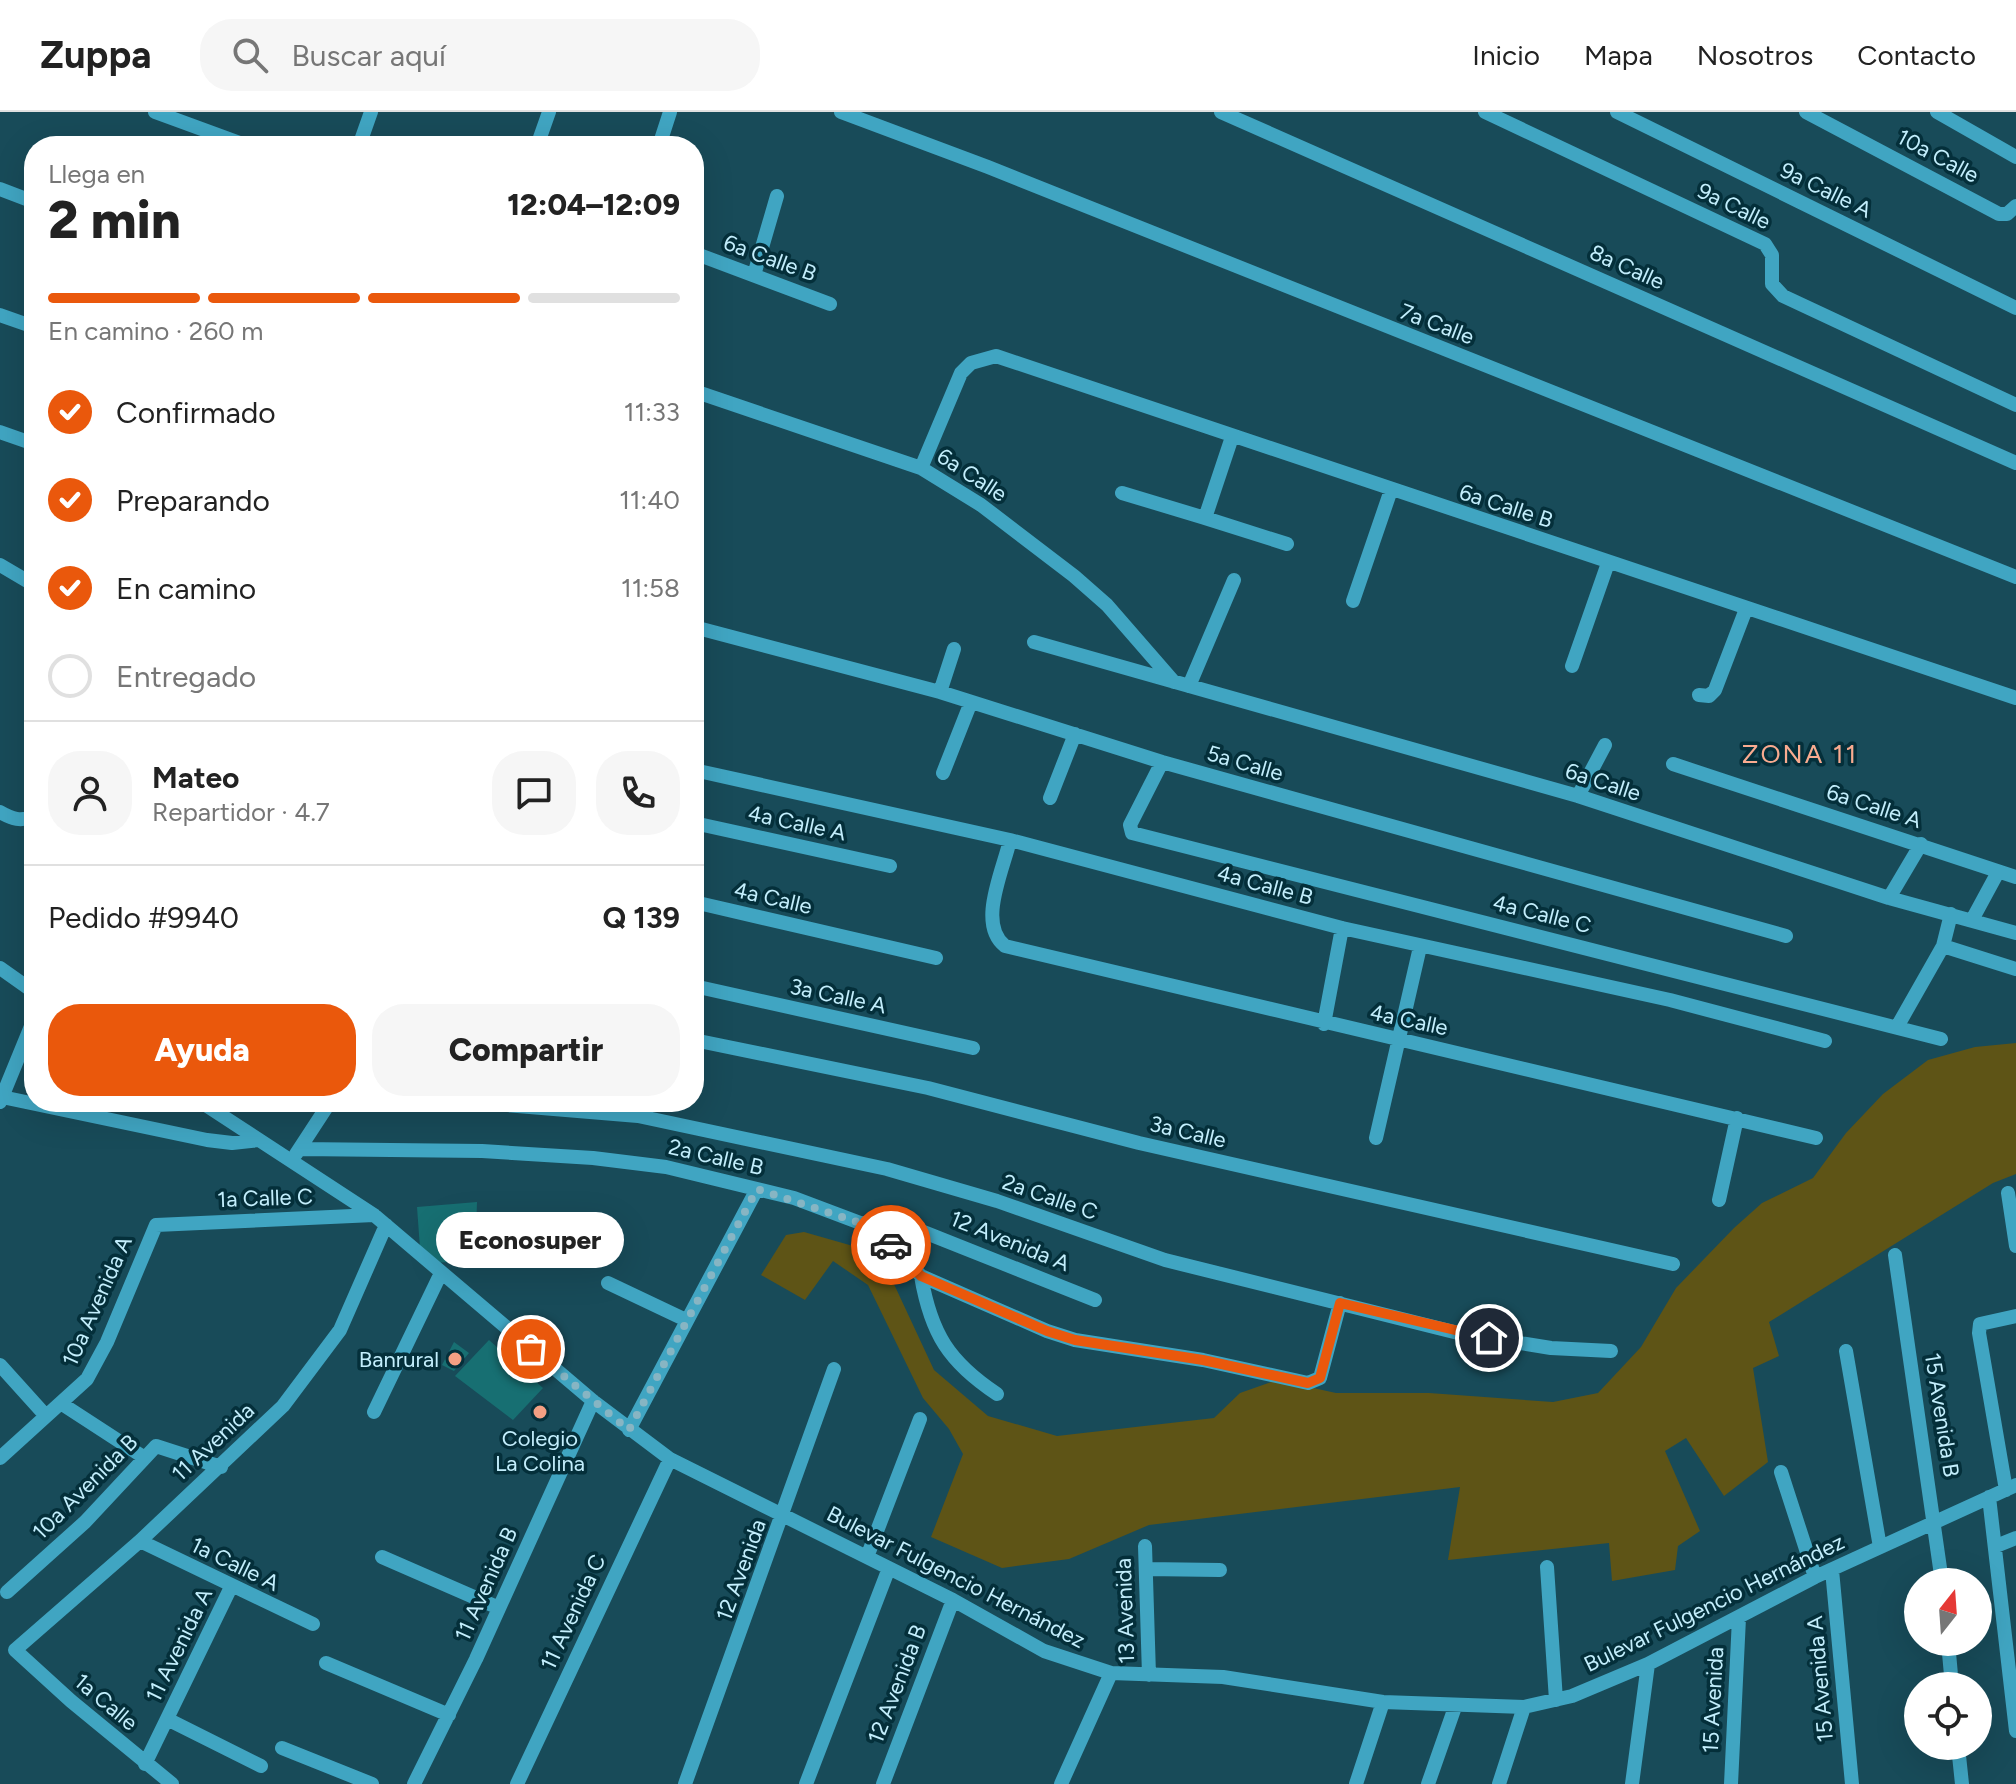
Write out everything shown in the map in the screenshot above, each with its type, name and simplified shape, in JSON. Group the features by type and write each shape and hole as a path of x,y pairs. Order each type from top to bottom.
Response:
{"street":[{"path":"155,112 221,136"},
{"path":"363,136 371,112"},
{"path":"541,136 549,112"},
{"path":"662,136 670,112"},
{"name":"7a Calle","path":"841,112 988,167 2016,577"},
{"name":"8a Calle","path":"1221,112 2016,463"},
{"name":"9a Calle","path":"1485,112 1765,244 1772,255 1772,284 1783,296 2016,405"},
{"name":"9a Calle A","path":"1617,112 2016,308"},
{"name":"10a Calle","path":"1806,112 1999,214 2012,210"},
{"path":"1937,112 2016,157"},
{"path":"0,189 24,198"},
{"path":"754,275 777,196"},
{"name":"6a Calle B","path":"704,257 830,304"},
{"path":"0,315 24,323"},
{"name":"6a Calle B","path":"921,468 961,373 982,358 1011,359 1232,437 2016,698"},
{"name":"6a Calle","path":"704,394 921,468 981,505 1074,576 1107,605 1174,682"},
{"path":"0,432 24,440"},
{"path":"1205,518 1232,437"},
{"path":"1353,601 1391,490"},
{"path":"1122,493 1287,544"},
{"path":"1572,666 1608,563"},
{"path":"0,565 24,579"},
{"path":"1189,686 1234,580"},
{"path":"1699,695 1709,696 1715,690 1746,609"},
{"name":"5a Calle","path":"704,630 940,692 1162,762 1786,936"},
{"name":"6a Calle","path":"1034,642 1578,796 1889,898 2016,933"},
{"path":"940,692 954,649"},
{"path":"943,773 971,702"},
{"path":"1050,798 1075,734"},
{"path":"1578,796 1605,745"},
{"name":"4a Calle C","path":"1162,762 1130,825 1132,833 1941,1039"},
{"name":"6a Calle A","path":"1673,764 2016,877"},
{"name":"4a Calle B","path":"704,772 1010,840 1342,928 1670,1000 1825,1041"},
{"path":"0,812 13,819 24,820"},
{"name":"4a Calle A","path":"704,825 890,866"},
{"name":"4a Calle","path":"1010,840 990,923 995,938 1005,946 1324,1024 1816,1138"},
{"path":"1889,898 1921,844"},
{"path":"1972,920 1998,872"},
{"name":"4a Calle","path":"704,904 936,958"},
{"path":"1897,1027 1943,946 1951,914"},
{"path":"1324,1024 1342,928"},
{"path":"1943,946 2016,969"},
{"path":"1376,1138 1420,947"},
{"path":"0,968 24,985"},
{"name":"3a Calle A","path":"704,988 973,1048"},
{"name":"3a Calle","path":"704,1042 928,1088 1139,1143 1673,1264"},
{"path":"24,1043 1,1099 24,1104"},
{"path":"66,1112 207,1140 232,1143 259,1140"},
{"name":"Bulevar Fulgencio Hernández","path":"216,1112 259,1140 296,1155 380,1220 593,1401 670,1459 953,1600 1044,1651 1111,1673 1223,1677 1383,1702 1455,1707 1524,1707 1556,1700 1648,1664 1815,1577 2011,1488"},
{"path":"296,1155 324,1112"},
{"name":"2a Calle C","path":"590,1112 638,1116 887,1169 997,1201 1165,1260 1458,1333 1551,1348 1611,1351"},
{"path":"1719,1200 1737,1118"},
{"name":"2a Calle B","path":"296,1155 482,1151 630,1161 757,1189 863,1224 895,1248 921,1276 1075,1340 1203,1360 1308,1383 1320,1378 1340,1303"},
{"path":"629,1430 757,1189"},
{"path":"2008,1193 2016,1246"},
{"name":"12 Avenida A","path":"863,1224 879,1218 891,1219 1095,1300"},
{"name":"1a Calle C","path":"159,1224 380,1220"},
{"name":"11 Avenida","path":"15,1650 140,1541 283,1406 326,1354 352,1308 380,1220"},
{"name":"10a Avenida A","path":"0,1458 81,1386 98,1361 153,1228 159,1224"},
{"name":"15 Avenida B","path":"1895,1255 1941,1568"},
{"path":"374,1412 441,1273"},
{"path":"921,1276 930,1313 943,1344 964,1372 997,1394"},
{"path":"608,1283 686,1320"},
{"path":"2011,1488 1980,1324 2016,1316"},
{"path":"1846,1351 1880,1547"},
{"path":"0,1365 46,1416"},
{"name":"12 Avenida","path":"685,1784 834,1369"},
{"name":"11 Avenida B","path":"414,1784 449,1715 593,1401"},
{"path":"62,1404 145,1458"},
{"path":"867,1557 920,1419"},
{"name":"10a Avenida B","path":"7,1592 85,1522 158,1446 221,1467"},
{"name":"11 Avenida C","path":"517,1784 670,1459"},
{"path":"1781,1472 1815,1577"},
{"path":"1989,1497 2016,1731"},
{"path":"1996,1546 2016,1538"},
{"name":"1a Calle A","path":"140,1541 313,1624"},
{"name":"13 Avenida","path":"1145,1546 1149,1675"},
{"path":"382,1557 499,1608"},
{"path":"1547,1567 1556,1700"},
{"path":"806,1784 889,1568"},
{"path":"1146,1569 1220,1570"},
{"name":"15 Avenida A","path":"1832,1570 1852,1784"},
{"name":"11 Avenida A","path":"145,1764 231,1587"},
{"name":"12 Avenida B","path":"883,1784 953,1600"},
{"name":"15 Avenida","path":"1731,1784 1739,1618"},
{"name":"1a Calle","path":"15,1650 172,1784"},
{"path":"326,1663 449,1715"},
{"path":"1632,1784 1648,1664"},
{"name":"13 Avenida","path":"1061,1784 1111,1673"},
{"path":"1356,1784 1383,1702"},
{"path":"1428,1784 1455,1707"},
{"path":"1499,1784 1524,1707"},
{"path":"167,1719 261,1766"},
{"path":"282,1748 372,1784"},
{"path":"1959,1760 1962,1784"}],"shaded area":[{"path":"2016,1043 2016,1174 1993,1183 1769,1322 1779,1356 1753,1368 1768,1462 1724,1496 1686,1438 1665,1451 1700,1531 1678,1546 1675,1570 1612,1581 1609,1543 1448,1560 1460,1487 1149,1525 1069,1559 1002,1568 931,1537 963,1454 949,1429 923,1398 868,1285 833,1261 805,1300 761,1275 786,1235 804,1232 853,1246 893,1282 934,1370 988,1416 1057,1436 1214,1418 1240,1393 1277,1380 1336,1393 1429,1393 1553,1402 1598,1393 1641,1347 1676,1288 1762,1203 1813,1178 1846,1133 1883,1094 1928,1060 1975,1047"}],"building":[{"path":"477,1202 475,1260 435,1263 420,1248 417,1207"},
{"path":"489,1340 543,1388 513,1420 455,1376"},
{"name":"Banrural","path":"454,1342 469,1353 454,1371 442,1365"}],"way so far":[{"path":"531,1349 629,1430 757,1189 794,1198 863,1224 891,1245"}],"place":[{"name":"Econosuper","path":"531,1349"},
{"name":"Banrural","path":"455,1359"},
{"name":"Colegio La Colina","path":"540,1412"}],"district":[{"name":"ZONA 11","path":"1800,754"}],"route":[{"path":"891,1245 921,1276 1047,1331 1075,1340 1203,1360 1308,1383 1320,1378 1340,1303 1489,1338"}]}
